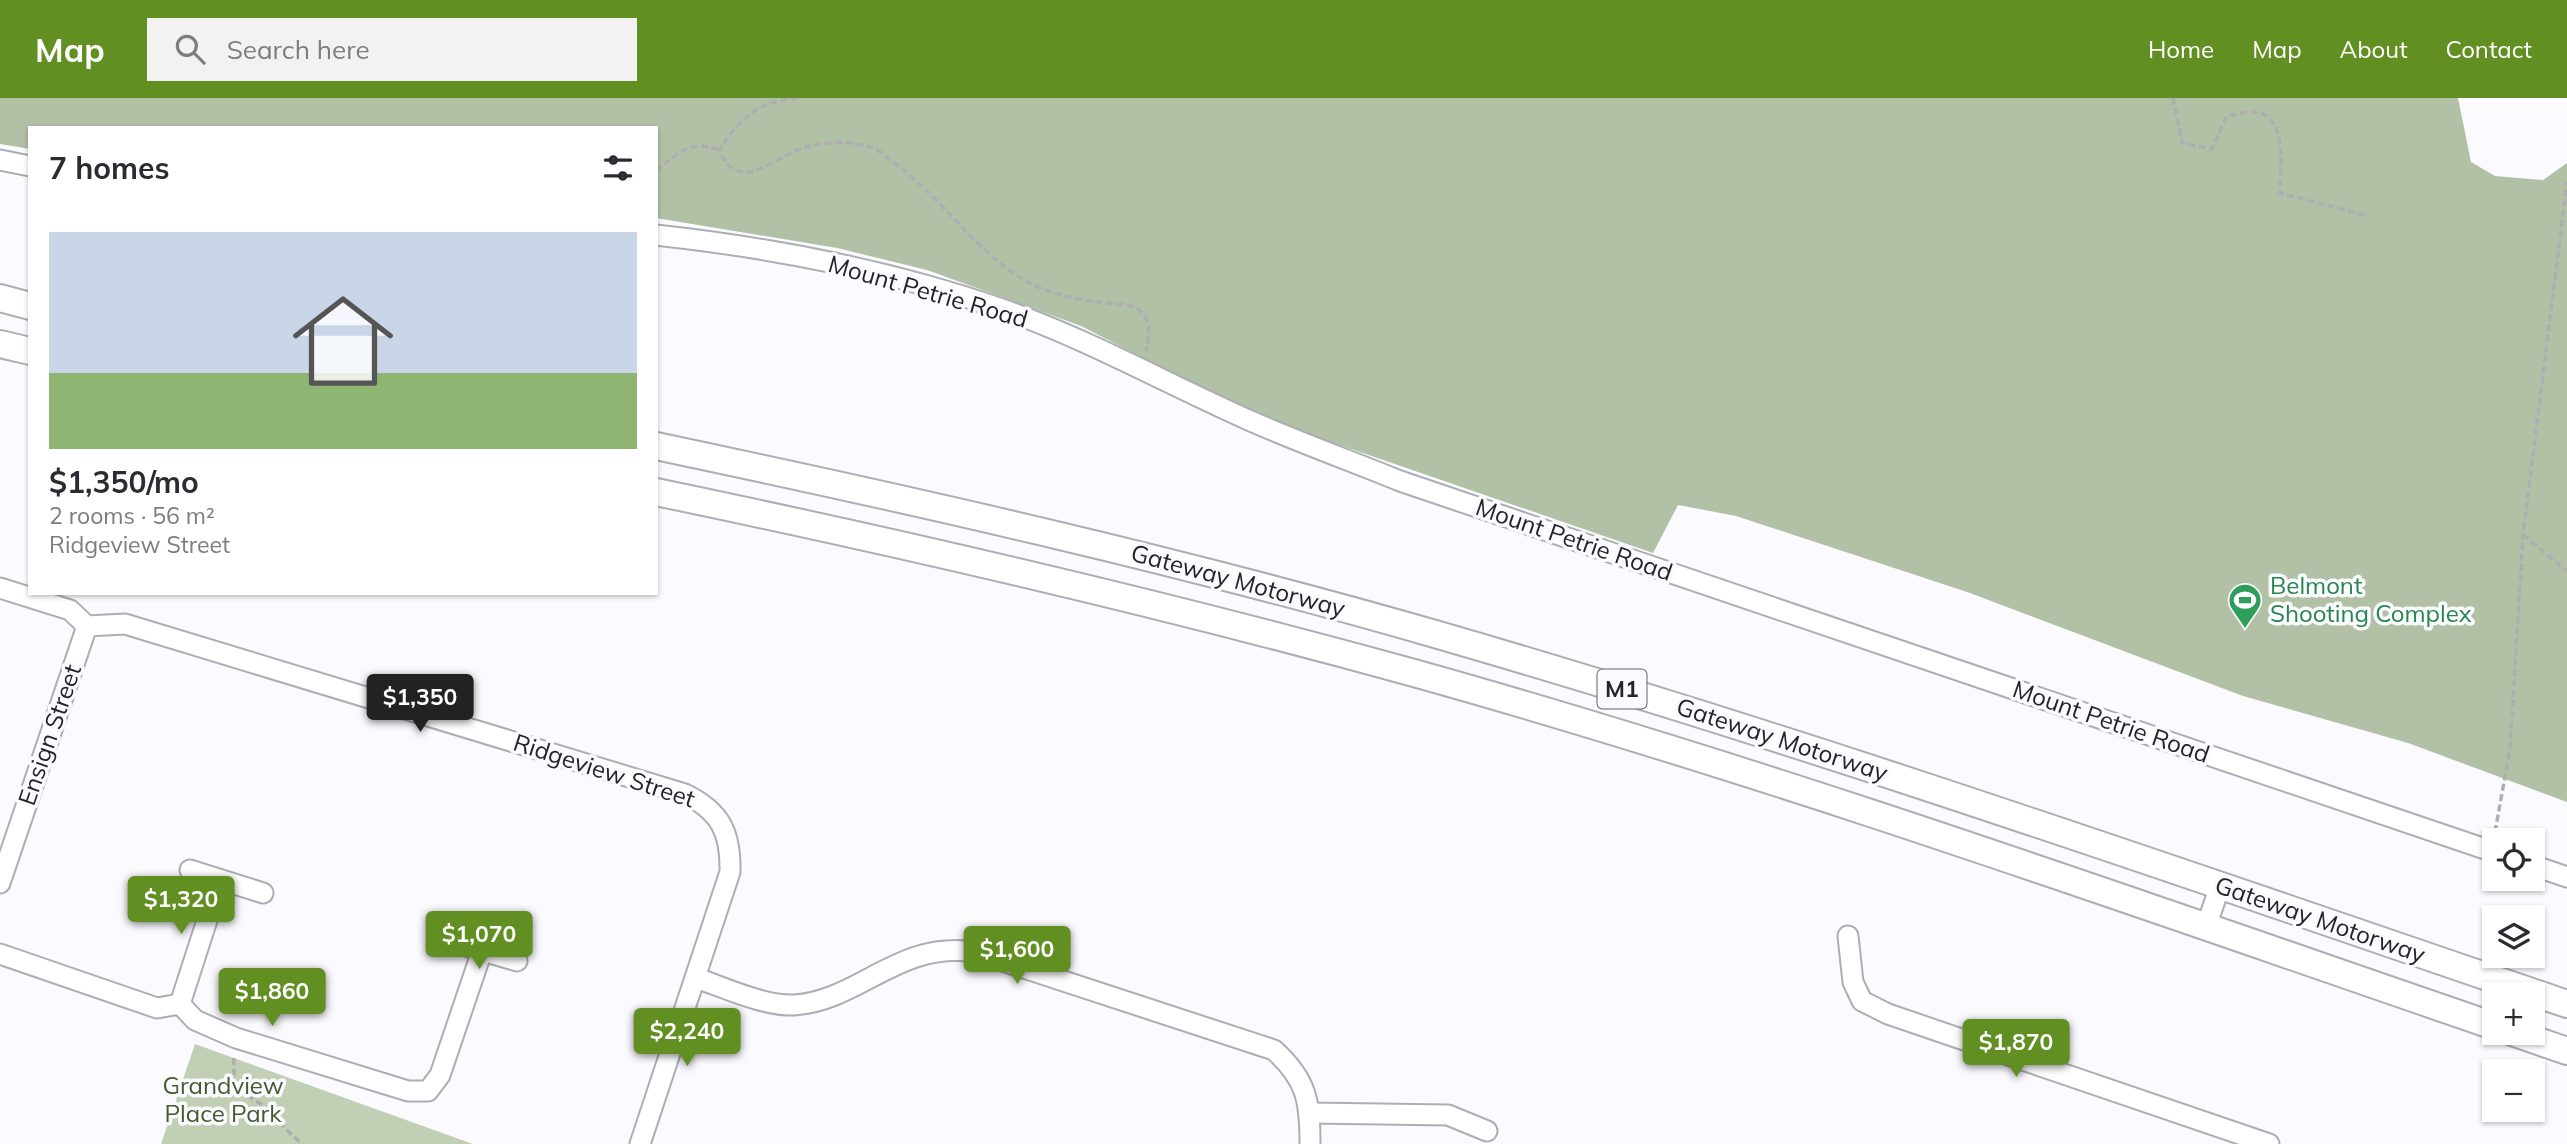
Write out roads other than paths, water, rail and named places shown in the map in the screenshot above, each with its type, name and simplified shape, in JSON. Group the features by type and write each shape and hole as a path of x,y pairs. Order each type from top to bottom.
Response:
{"highway":[{"path":"0,298 28,305"},
{"path":"0,344 28,351"},
{"name":"Gateway Motorway","path":"658,446 1007,523 1432,633 1789,740 2567,1004"},
{"name":"Gateway Motorway","path":"658,492 1087,587 1413,673 1740,771 2482,1022"},
{"path":"2545,1043 2567,1051"}],"street":[{"path":"0,160 28,166"},
{"name":"Mount Petrie Road","path":"658,235 745,245 860,268 1003,310 1141,369 1254,422 1400,481 2482,848"},
{"path":"0,588 70,610 87,626"},
{"name":"Ridgeview Street","path":"87,626 125,624 671,790 706,804 722,825 731,848 730,872 640,1144"},
{"name":"Ensign Street","path":"0,883 87,626"},
{"path":"2545,869 2567,877"},
{"path":"190,870 263,893"},
{"path":"180,1004 220,880"},
{"path":"2206,927 2220,886"},
{"path":"1848,936 1853,982 1861,1001 1879,1010 2269,1144"},
{"path":"452,942 517,961"},
{"path":"696,978 779,1004 793,1005 813,1002 918,955 940,950 975,952 1274,1050 1294,1069 1310,1113 1310,1144"},
{"path":"180,1004 195,1020 236,1038 408,1091 428,1091 440,1075 482,951"},
{"path":"0,954 157,1008 180,1004"},
{"path":"1310,1113 1448,1115 1487,1132"}],"place":[{"name":"Belmont Shooting Complex","path":"2245,630"}],"park label":[{"name":"Grandview Place Park","path":"223,1100"}]}
